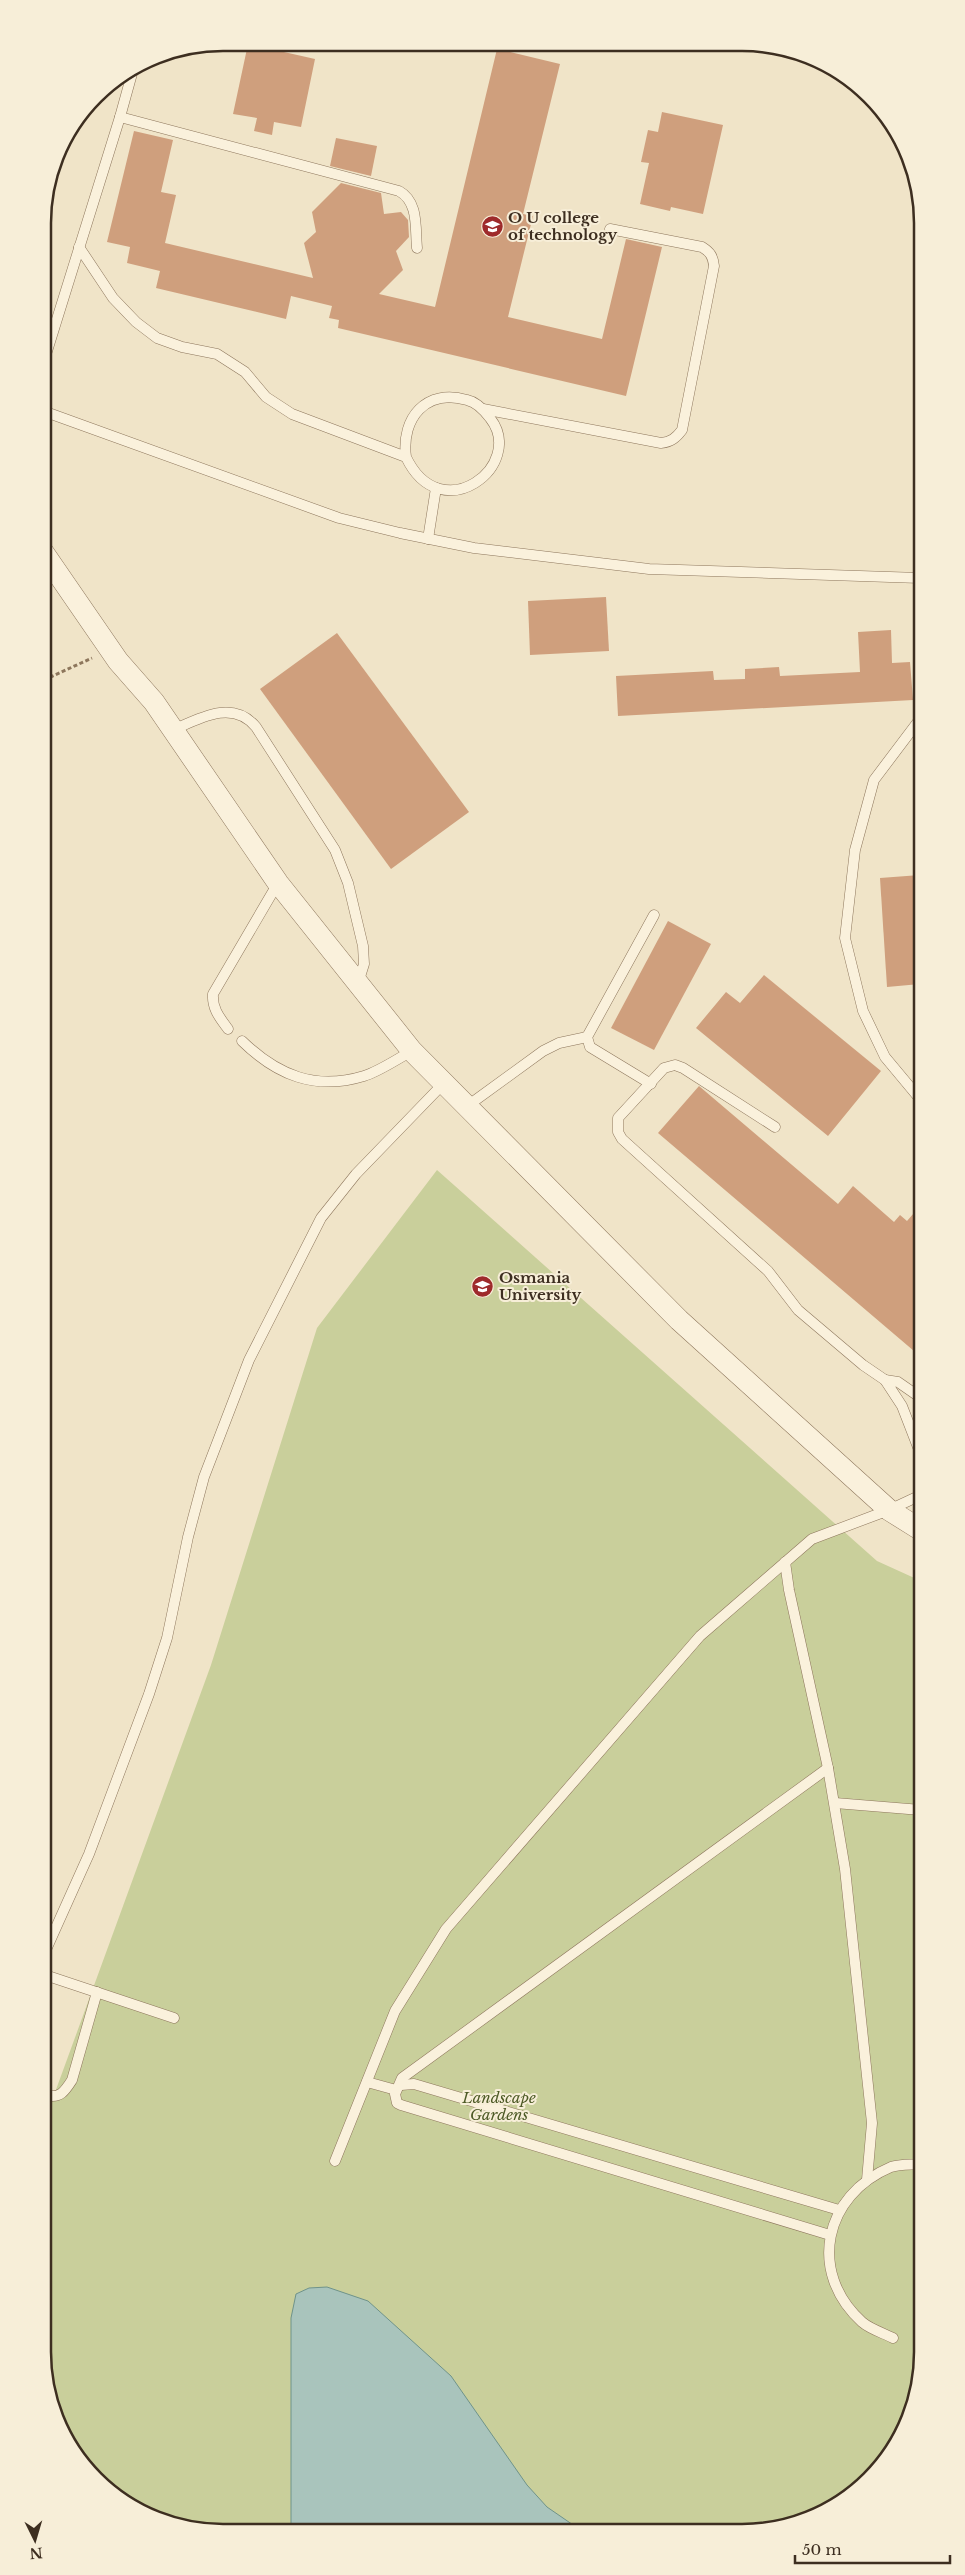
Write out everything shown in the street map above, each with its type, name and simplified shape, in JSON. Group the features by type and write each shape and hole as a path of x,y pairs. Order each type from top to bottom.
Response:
{"street":[{"path":"52,565 110,650 154,702 278,883 412,1051 680,1320 889,1510 913,1525"}],"lane":[{"path":"52,335 131,78"},
{"path":"120,117 399,191 409,196 413,206 417,248"},
{"path":"483,409 661,443 668,442 677,437 682,430 714,266 713,259 709,252 702,248 610,229"},
{"path":"79,248 112,298 136,322 157,338 182,347 217,354 245,372 266,397 292,414 406,457"},
{"path":"454,396 470,400 483,409 493,422 498,437 498,454 491,469 480,481 466,488 451,491 436,488 418,476 406,457 404,442 406,428 414,414 425,404 439,398 454,396"},
{"path":"52,414 339,518 428,539 483,549 649,569 914,578"},
{"path":"428,539 436,488"},
{"path":"173,730 216,712 238,713 246,716 256,727 335,850 348,883 364,946 364,964 358,984"},
{"path":"914,727 874,780 855,850 845,938 863,1012 885,1057 914,1091"},
{"path":"228,1029 212,1004 214,994 278,883"},
{"path":"650,1084 590,1047 587,1037 654,915"},
{"path":"466,1106 543,1051 559,1043 587,1037"},
{"path":"242,1041 258,1057 286,1074 316,1081 365,1076 412,1051"},
{"path":"776,1127 683,1068 669,1066 618,1118 618,1132 622,1139 768,1271 798,1310 863,1366 885,1380 898,1382 913,1393"},
{"path":"51,1938 89,1854 149,1694 167,1638 188,1537 204,1477 249,1360 321,1218 356,1174 443,1084"},
{"path":"885,1380 902,1406 913,1435"},
{"path":"335,2161 395,2012 446,1930 700,1636 812,1538 889,1510 913,1499"},
{"path":"785,1562 788,1590 835,1803 845,1869 872,2123 867,2180"},
{"path":"828,1768 402,2078 396,2099 401,2105 830,2236"},
{"path":"835,1803 913,1809"},
{"path":"51,1977 174,2018"},
{"path":"51,2095 59,2096 65,2091 72,2080 97,1992"},
{"path":"367,2082 398,2088 414,2084 839,2210"},
{"path":"893,2338 863,2323 841,2299 830,2268 830,2236 839,2210 867,2180 893,2166 913,2165"}],"path":[{"path":"52,676 110,650"}],"green space":[{"name":"Landscape Gardens","path":"437,1170 877,1561 913,1578 913,2363 905,2407 885,2447 871,2465 846,2488 828,2501 807,2511 775,2520 741,2524 212,2523 168,2515 137,2501 102,2473 87,2456 74,2438 64,2417 57,2396 51,2351 51,2103 211,1665 317,1328"}],"water":[{"path":"327,2287 368,2301 451,2376 527,2485 547,2507 572,2524 291,2524 291,2318 296,2294 309,2288"}],"building":[{"path":"246,51 279,51 315,59 301,127 274,122 272,135 254,131 257,118 233,114"},
{"name":"O U college of technology","path":"497,51 505,51 560,64 523,214 533,216 508,317 602,339 626,239 662,247 626,396 338,328 339,320 329,318 332,306 291,296 286,319 156,288 160,271 127,263 130,247 107,242 134,131 173,140 161,192 176,195 165,243 313,278 304,243 316,232 312,212 341,183 381,193 384,214 401,212 408,220 409,237 396,251 403,270 379,294 435,307"},
{"path":"662,112 723,125 703,214 671,207 670,211 640,204 649,163 641,162 648,130 658,132"},
{"path":"336,138 377,146 371,176 330,166"},
{"path":"606,597 609,651 530,655 528,601"},
{"path":"891,630 892,663 910,662 913,700 618,716 616,676 713,671 714,680 745,679 745,669 779,667 780,676 860,672 858,632"},
{"path":"337,633 469,812 391,869 260,689"},
{"path":"914,875 914,985 887,987 880,878"},
{"path":"668,921 711,944 654,1050 611,1028"},
{"path":"764,975 881,1071 828,1136 696,1028 726,992 740,1003"},
{"path":"699,1086 838,1204 853,1186 894,1222 900,1215 907,1221 914,1213 913,1351 658,1133"}],"place":[{"name":"O U college of technology","path":"492,227"},
{"name":"Osmania University","path":"483,1287"}]}
